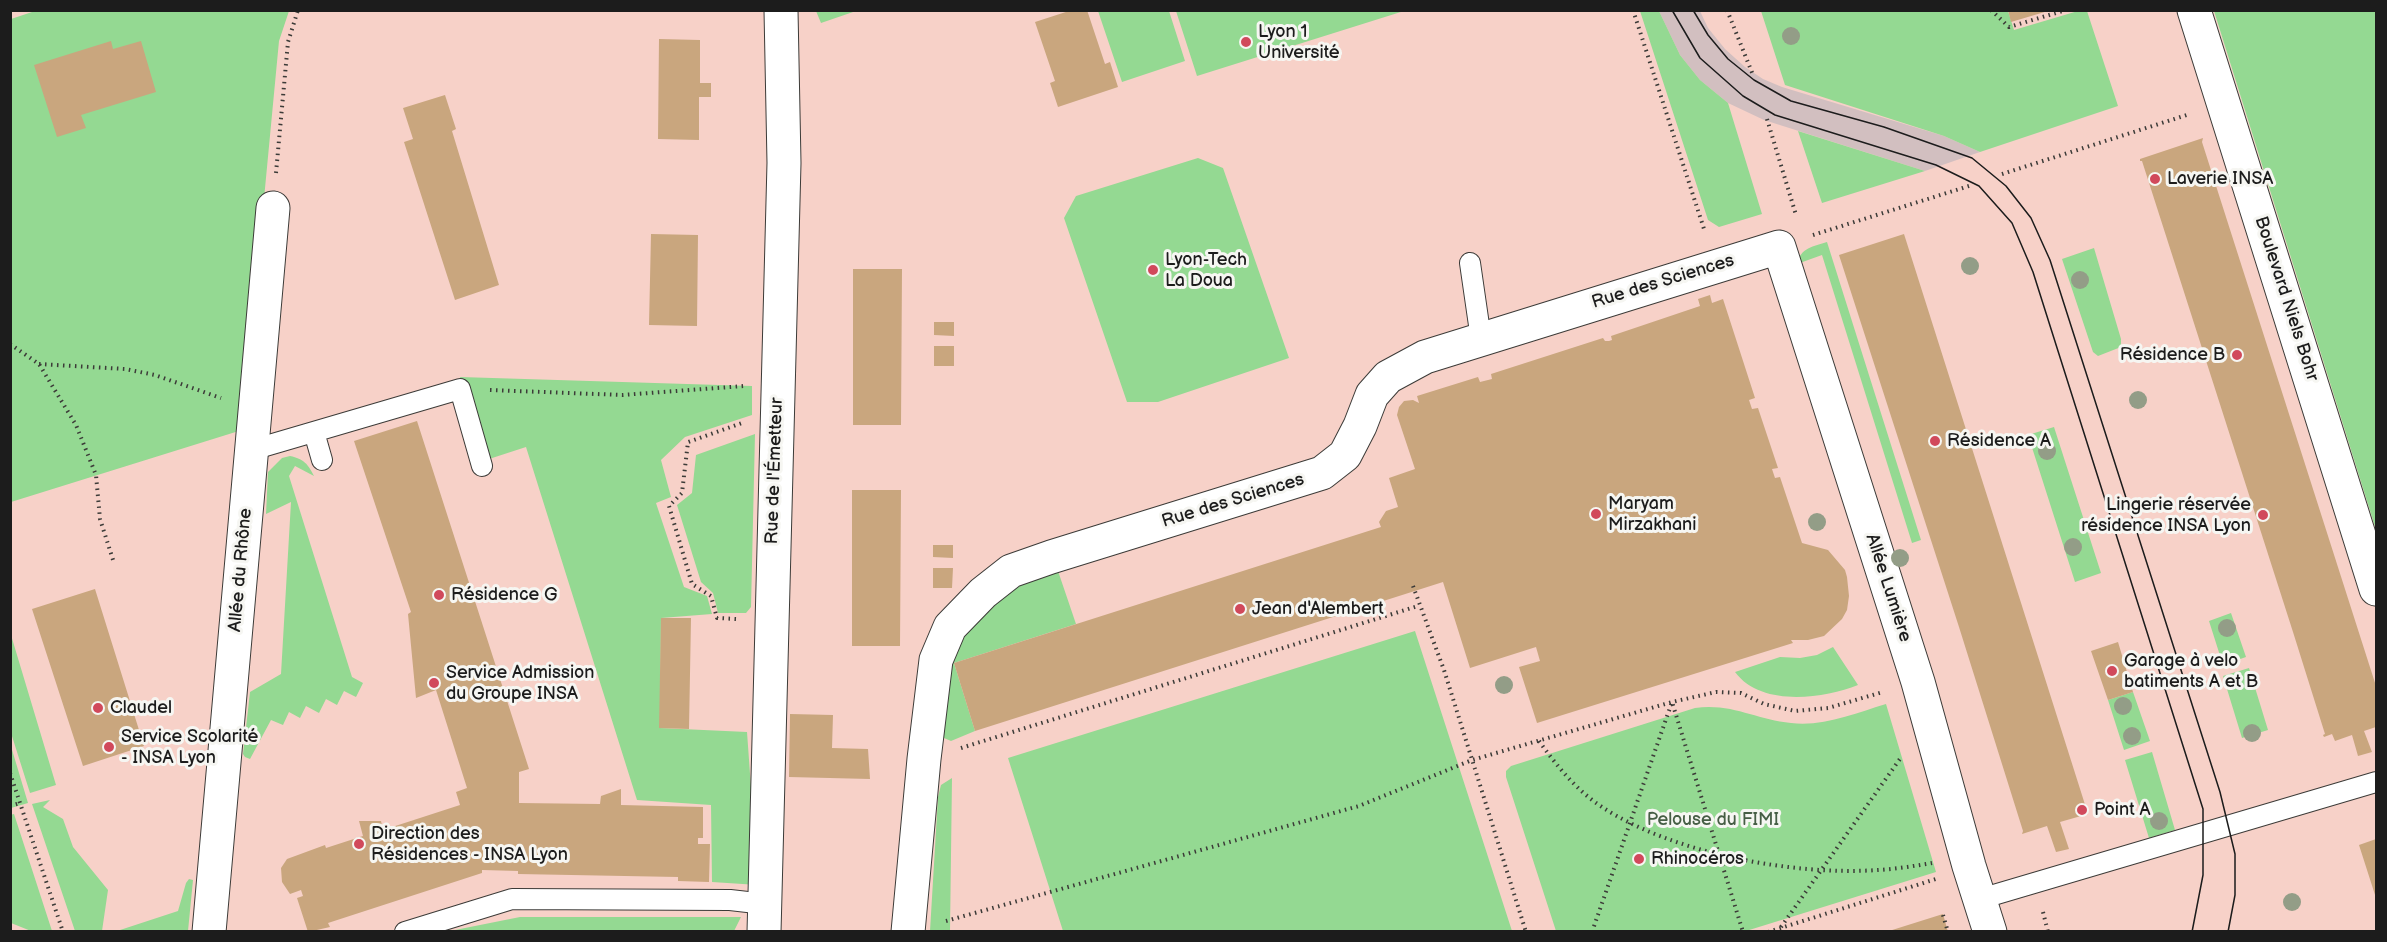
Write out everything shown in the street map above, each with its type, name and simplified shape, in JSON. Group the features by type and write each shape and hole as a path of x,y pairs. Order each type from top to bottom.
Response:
{"street":[{"name":"Rue de l'Émetteur","path":"764,918 784,163 781,10"},
{"name":"Boulevard Niels Bohr","path":"2194,10 2376,588"},
{"name":"Allée du Rhône","path":"209,932 273,208"},
{"name":"Rue des Sciences","path":"908,932 936,660 950,627 992,585 1011,572 1052,557 1322,473 1345,455 1372,395 1388,377 1425,357 1791,243"},
{"name":"Allée Lumière","path":"1791,243 1929,718 1960,870 1980,898 1990,932"}],"lane":[{"path":"1470,263 1481,339"},
{"path":"252,450 460,389 482,466"},
{"path":"314,432 322,460"},
{"path":"1980,898 2376,782"},
{"path":"405,932 512,898 730,900 764,918"}],"path":[{"path":"273,208 288,42 298,10"},
{"path":"1633,10 1704,232 1712,234"},
{"path":"1727,10 1753,75"},
{"path":"1991,10 2009,27 2066,10"},
{"path":"2002,174 2224,103"},
{"path":"1767,119 1791,243 1969,186"},
{"path":"10,344 39,364 76,425 96,475 100,519 114,562"},
{"path":"39,364 125,369 155,375 223,398"},
{"path":"460,389 777,397"},
{"path":"771,620 717,618 711,596 692,584 669,506 682,493 688,442 777,397"},
{"path":"1413,586 1418,606 1444,670 1526,932"},
{"path":"924,759 1418,606"},
{"path":"943,922 1359,806 1472,760 1672,702 1716,692 1741,693 1764,704 1795,711 1828,708 1918,682"},
{"path":"1592,932 1672,702"},
{"path":"1672,702 1743,932"},
{"path":"1781,927 1929,718"},
{"path":"1539,741 1558,767 1600,806 1630,824 1672,840 1758,862 1820,870 1877,870 1946,861 1960,870"},
{"path":"10,773 63,932"},
{"path":"10,806 20,803"},
{"path":"1768,932 1960,870"},
{"path":"1943,914 1948,932"}],"shaded area":[{"name":"Lyon-Tech La Doua","path":"10,11 2214,11 2376,530 2376,931 11,931"},
{"path":"1659,11 1700,11 1708,28 1725,49 1763,79 1782,87 1944,136 1980,152 1925,171 1764,120 1728,103 1700,80 1680,55"}],"green space":[{"path":"38,10 289,11 279,41 242,430 11,502 11,19"},
{"name":"Lyon 1 Université","path":"1176,10 1404,11 1197,76"},
{"path":"816,11 856,11 821,23"},
{"path":"1098,11 1169,11 1185,61 1122,82"},
{"path":"1640,11 1659,11 1680,55 1700,80 1728,103 1762,214 1719,227 1708,220"},
{"path":"1761,11 2008,11 2014,30 2078,11 2087,11 2118,106 1980,152 1944,136 1785,85"},
{"path":"2214,11 2376,11 2376,530"},
{"path":"1798,131 1925,171 1822,203"},
{"path":"1198,158 1223,168 1289,358 1158,402 1127,402 1064,218 1076,196"},
{"path":"1827,242 1921,540 1912,543 1822,255 1797,264 1804,251"},
{"path":"2094,248 2121,339 2121,347 2098,356 2093,352 2062,259"},
{"path":"460,377 752,386 752,415 685,437 661,460 671,497 656,503 684,587 707,596 712,614 661,618 660,728 747,732 758,885 712,882 711,805 637,800 526,447 486,460"},
{"path":"2054,427 2101,573 2075,582 2028,435"},
{"path":"755,434 751,607 746,613 718,613 713,593 701,582 677,505 692,493 696,455"},
{"path":"290,456 305,463 314,476 295,466 289,476 352,677 363,683 356,697 344,691 337,705 326,699 319,713 306,706 300,718 289,712 283,725 271,720 250,759 243,754 250,692 281,674 291,502 266,514 268,472 282,458"},
{"path":"1058,571 1076,624 954,663 975,731 951,741 944,738 943,725 954,651 973,621 1016,585"},
{"path":"2231,613 2246,657 2223,665 2209,621"},
{"path":"1415,631 1512,931 1063,931 1008,758"},
{"path":"11,635 56,785 30,793 11,733"},
{"path":"1833,647 1858,685 1827,694 1793,697 1760,691 1746,683 1735,672 1780,657 1800,658 1817,655"},
{"path":"2249,668 2268,730 2242,738 2223,676"},
{"path":"2133,692 2150,741 2124,750 2108,700"},
{"name":"Pelouse du FIMI","path":"1886,704 1936,872 1746,931 1556,931 1506,777 1506,771 1511,766 1695,708 1721,708 1778,721 1803,724 1839,718"},
{"path":"10,743 28,803 11,808 10,808"},
{"path":"2152,752 2175,830 2149,838 2125,760"},
{"path":"952,778 950,931 930,931 938,797 941,785"},
{"path":"50,800 43,807 63,819 73,847 108,890 102,931 75,931 32,804"},
{"path":"14,814 52,931 31,931 11,923 10,815"},
{"path":"189,879 193,880 188,931 117,931 178,911"},
{"path":"520,917 741,917 734,931 450,931"}],"building":[{"path":"1072,10 1087,10 1105,64 1110,62 1118,87 1058,107 1050,83 1055,81 1035,22"},
{"path":"2008,10 2048,10 2048,11 2011,22"},
{"path":"659,39 700,40 700,83 711,83 711,97 699,97 699,140 658,139"},
{"path":"111,41 113,49 141,41 156,92 81,115 86,128 57,137 34,65"},
{"path":"445,95 456,129 452,131 499,285 455,300 404,142 413,139 403,108"},
{"name":"Résidence B","path":"2203,138 2202,142 2376,686 2376,727 2364,731 2372,752 2358,756 2352,735 2335,741 2332,734 2324,737 2323,735 2325,734 2293,632 2142,161 2140,161 2140,159"},
{"path":"651,234 698,235 697,326 649,325"},
{"name":"Résidence A","path":"1904,234 2088,814 2060,822 2069,849 2056,852 2047,826 2022,834 2023,831 1959,627 1839,255"},
{"path":"853,269 902,269 901,425 853,425"},
{"name":"Maryam Mirzakhani","path":"1710,295 1712,303 1723,299 1755,398 1749,400 1752,409 1758,408 1778,468 1772,469 1775,478 1780,477 1802,543 1828,550 1845,570 1849,596 1847,610 1842,619 1824,636 1808,640 1791,640 1793,643 1537,723 1519,667 1540,661 1536,647 1470,668 1443,582 975,731 954,663 1381,527 1379,522 1386,511 1398,507 1389,478 1415,469 1397,415 1404,401 1413,400 1419,403 1417,396 1478,377 1480,382 1492,379 1491,374 1603,338 1605,341 1612,340 1611,336 1700,306 1698,299"},
{"path":"934,322 954,322 954,336 934,335"},
{"path":"934,346 954,346 954,366 934,366"},
{"path":"417,421 529,769 519,772 519,803 600,804 601,796 621,789 621,805 703,807 703,838 698,838 698,844 710,844 709,882 678,881 678,877 518,874 518,871 482,870 482,873 328,923 330,927 308,932 297,898 303,896 301,890 290,894 282,882 281,868 287,859 325,845 326,848 363,836 359,821 381,821 383,830 460,805 456,792 467,788 436,690 416,698 408,614 411,612 354,441"},
{"path":"852,490 901,490 900,646 852,646"},
{"path":"933,545 953,545 953,558 933,557"},
{"path":"933,568 953,568 952,588 933,588"},
{"name":"Claudel","path":"95,589 144,746 83,766 32,609"},
{"path":"661,618 691,618 689,729 659,728"},
{"name":"Garage à velo batiments A et B","path":"2118,642 2133,692 2108,700 2091,651"},
{"path":"790,714 833,715 832,748 868,749 870,779 789,777"},
{"path":"2376,839 2376,898 2359,845"},
{"path":"1943,914 1948,932 1889,932 1889,931"}],"tram line":[{"path":"1672,10 1700,58 1743,96 1775,115 1936,165 1979,186 2012,223 2033,272 2203,809 2203,875 2192,932"},
{"path":"1693,10 1708,35 1728,59 1754,80 1791,101 1884,127 1972,158 2006,186 2031,218 2050,260 2220,792 2235,854 2235,895 2228,932"}],"place":[{"name":"Lyon 1 Université","path":"1246,42"},
{"name":"Laverie INSA","path":"2155,179"},
{"name":"Lyon-Tech La Doua","path":"1153,270"},
{"name":"Résidence B","path":"2237,355"},
{"name":"Résidence A","path":"1935,441"},
{"name":"Maryam Mirzakhani","path":"1596,514"},
{"name":"Lingerie réservée résidence INSA Lyon","path":"2263,515"},
{"name":"Résidence G","path":"439,595"},
{"name":"Jean d'Alembert","path":"1240,609"},
{"name":"Garage à velo batiments A et B","path":"2112,671"},
{"name":"Service Admission du Groupe INSA","path":"434,683"},
{"name":"Claudel","path":"98,708"},
{"name":"Service Scolarité - INSA Lyon","path":"109,747"},
{"name":"Point A","path":"2082,810"},
{"name":"Direction des Résidences - INSA Lyon","path":"359,844"},
{"name":"Rhinocéros","path":"1639,859"}]}
